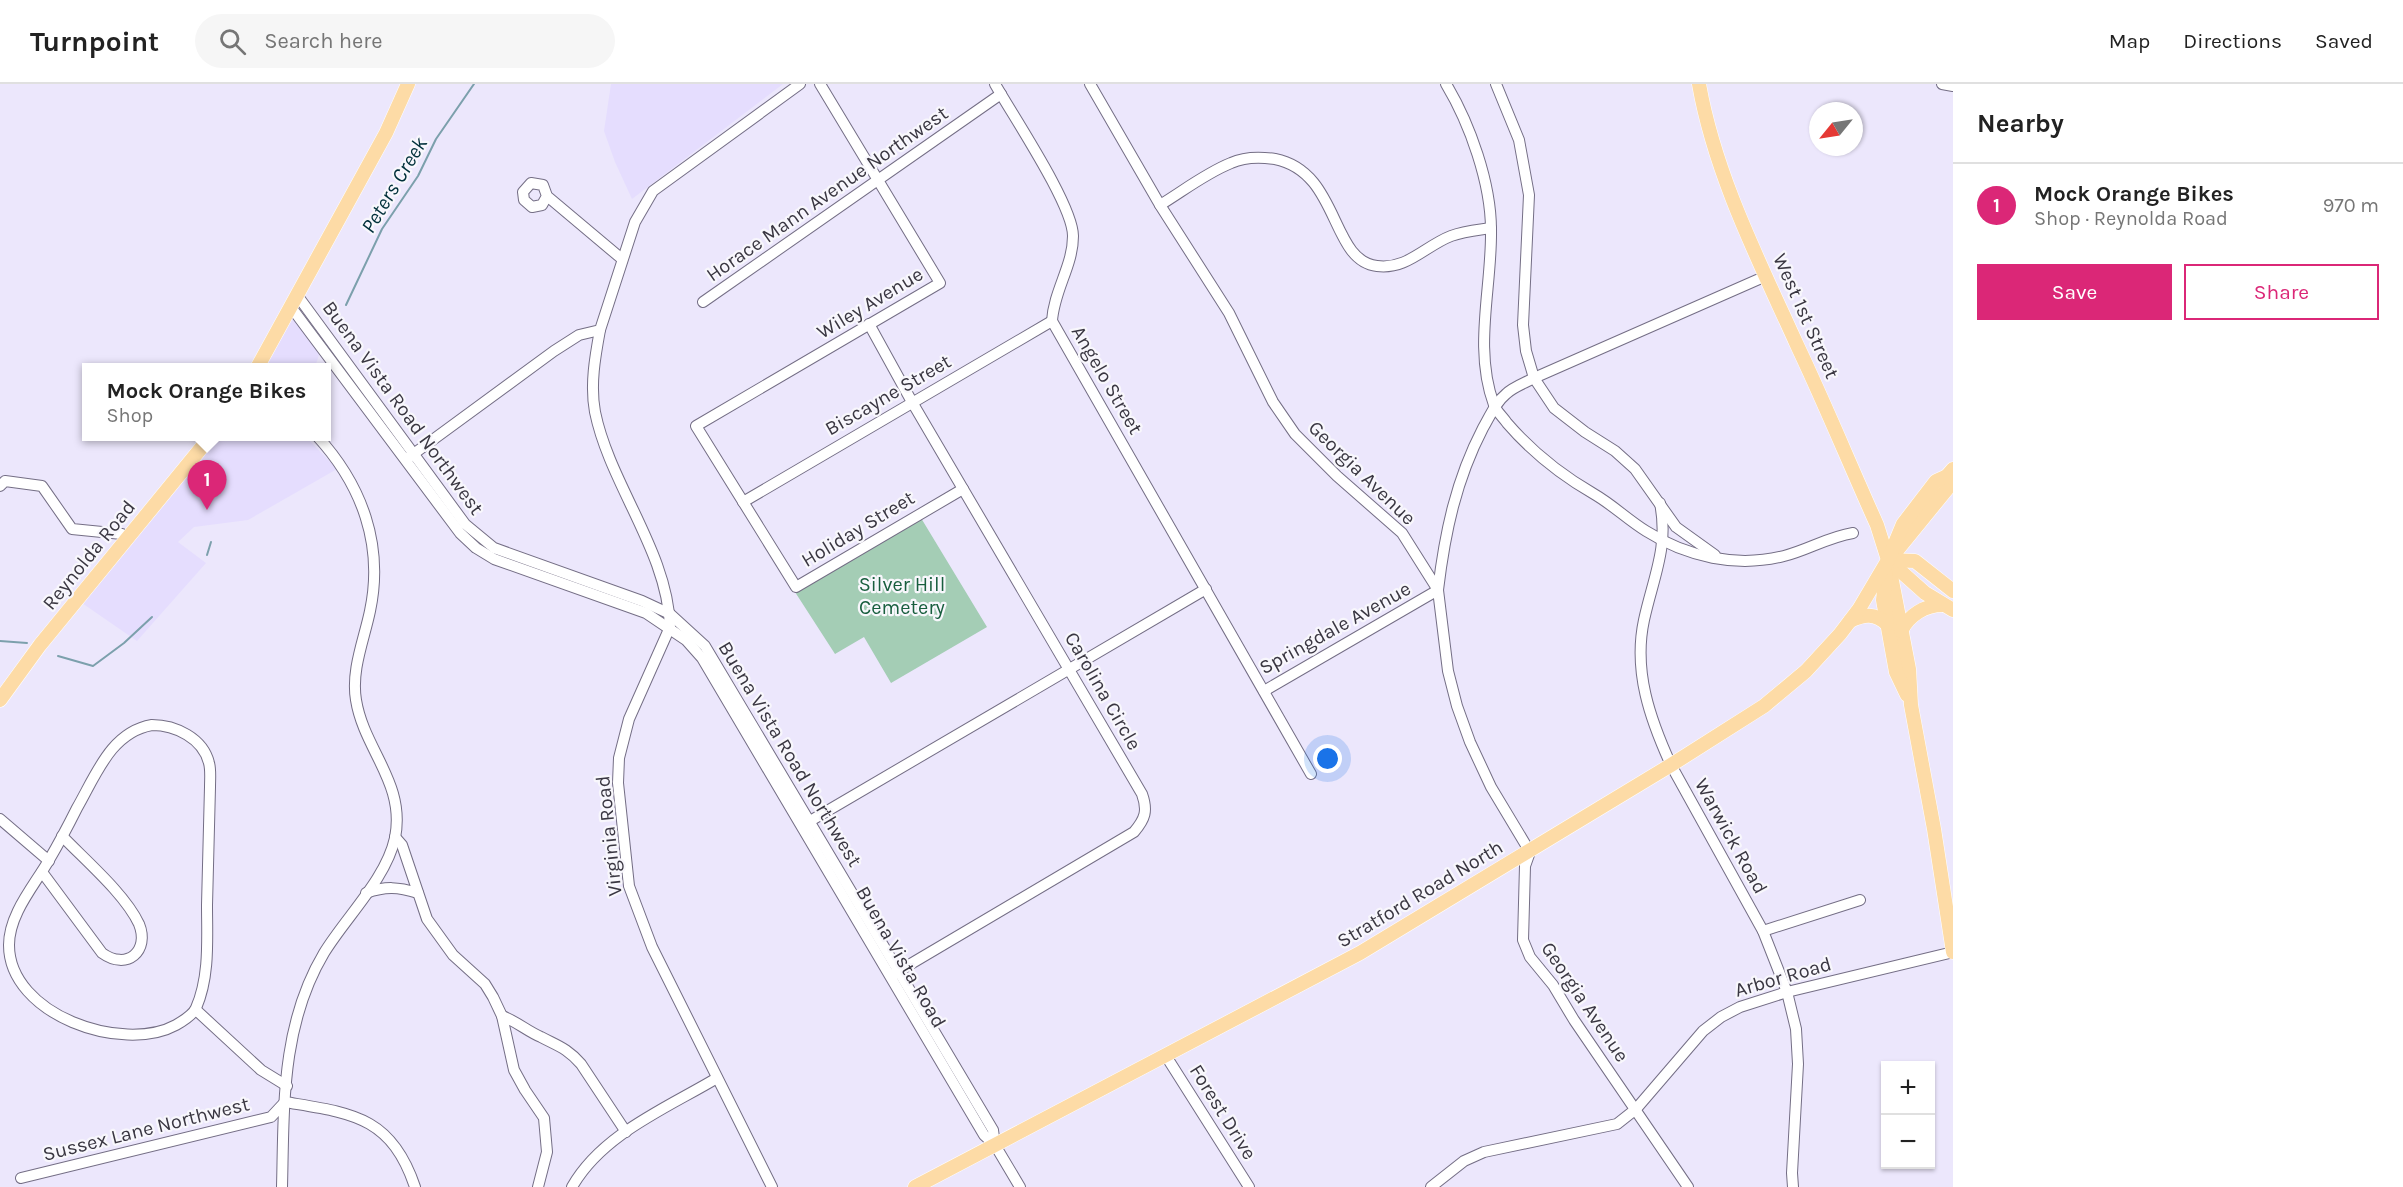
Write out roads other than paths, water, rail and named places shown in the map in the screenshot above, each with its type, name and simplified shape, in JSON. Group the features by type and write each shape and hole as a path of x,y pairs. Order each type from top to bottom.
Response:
{"main road":[{"path":"260,363 386,133 408,84"},
{"name":"West 1st Street","path":"1699,84 1713,144 1766,276 1877,525 1888,560 1909,669 1911,705"},
{"name":"Reynolda Road","path":"0,700 40,645 207,441"},
{"path":"1950,472 1936,481 1903,524 1888,560 1883,600 1896,672 1911,705 1934,829 1953,952"},
{"path":"1888,560 1915,561 1953,591"},
{"path":"1888,560 1925,593 1948,608"},
{"name":"Stratford Road North","path":"915,1187 1360,953 1530,852 1747,718 1779,695 1817,660 1850,621 1888,560"},
{"path":"1901,631 1912,617 1930,606 1948,608"},
{"path":"1850,621 1872,615 1887,624"}],"street":[{"name":"Virginia Road","path":"772,1187 635,908 629,886 618,783 622,740 670,627 670,614 660,576 607,450 595,411 594,374 600,330 622,259 635,222 653,191 800,84"},
{"name":"Wiley Avenue","path":"743,502 696,426 940,283 820,84"},
{"name":"Georgia Avenue","path":"1090,84 1160,205 1229,313 1274,402 1295,434 1336,476 1402,533 1438,590 1448,671 1457,706 1470,742 1491,787 1530,852 1525,866 1524,940 1526,948 1688,1187"},
{"path":"1446,84 1463,116 1480,163 1491,228 1484,323 1485,360 1494,407 1518,435 1546,462 1663,542 1725,561 1743,562 1786,556 1821,541 1853,533"},
{"path":"1496,84 1519,140 1529,195 1523,325 1526,351 1534,378 1554,408 1615,451 1635,469 1676,527 1691,540 1725,561"},
{"path":"1942,84 1953,87"},
{"name":"Horace Mann Avenue Northwest","path":"703,302 877,180 998,89"},
{"name":"Angelo Street","path":"998,89 1053,184 1074,234 1071,255 1053,304 1052,321 1206,589"},
{"path":"1160,205 1231,163 1248,158 1266,158 1287,162 1316,184 1326,199 1348,248 1361,261 1375,266 1396,265 1413,259 1450,236 1491,228"},
{"path":"547,196 622,259"},
{"name":"Springdale Avenue","path":"1206,589 1264,691 1438,590 1444,538 1460,480 1494,407 1512,389 1766,276"},
{"name":"Buena Vista Road Northwest","path":"294,301 409,457 460,533 476,548 494,559 646,612 670,627"},
{"name":"Biscayne Street","path":"743,502 1052,321"},
{"name":"Carolina Circle","path":"869,324 912,402 1142,794 1147,808 1143,821 1134,832 895,974"},
{"path":"409,457 554,351 579,335 600,330"},
{"path":"282,1187 289,1048 295,1024 323,954 388,859 395,837 397,813 394,792 366,734 356,699 355,677 374,588 374,551 371,533 359,495 339,461 321,441"},
{"name":"Buena Vista Road Northwest","path":"409,457 465,524 494,548 642,601 670,614 693,633 712,656 806,823"},
{"path":"0,486 5,481 42,486 72,529 122,534 127,539"},
{"name":"Holiday Street","path":"743,502 796,587 963,489"},
{"name":"Warwick Road","path":"1660,503 1664,520 1663,542 1657,576 1644,618 1641,640 1640,666 1646,702 1658,738 1671,765 1763,931 1787,992 1796,1029 1798,1064 1791,1173 1793,1187"},
{"path":"806,823 1206,589"},
{"name":"Buena Vista Road","path":"670,627 702,658 806,823 895,974 984,1135 996,1145 1020,1187"},
{"path":"1264,691 1311,774"},
{"path":"163,725 183,733 200,746 209,762 210,787 205,977 196,1010 182,1022 149,1035 113,1032 68,1021 31,997 18,980 9,945 13,924 21,907 49,861 109,753 126,734 142,726 163,725"},
{"path":"0,819 49,861"},
{"path":"42,872 102,953 121,962 133,957 140,949 142,934 138,922 126,903 62,836"},
{"path":"395,837 402,845 428,919 440,939 453,955 486,984 502,1016 514,1070 544,1118 547,1152 538,1187"},
{"path":"365,894 383,887 399,887 418,893"},
{"path":"1763,931 1860,900"},
{"name":"Arbor Road","path":"1431,1187 1452,1169 1474,1156 1508,1146 1611,1127 1636,1109 1673,1068 1688,1046 1721,1017 1748,1004 1787,992 1953,952"},
{"path":"196,1010 261,1070 287,1086"},
{"path":"502,1016 562,1046 572,1054 626,1132"},
{"name":"Forest Drive","path":"1166,1056 1249,1187"},
{"path":"572,1187 587,1165 602,1150 626,1132 717,1078"},
{"path":"285,1102 358,1117 380,1130 395,1145 408,1167 415,1187"},
{"name":"Sussex Lane Northwest","path":"21,1178 271,1117 285,1102"},
{"path":"1784,1187 1791,1173"}],"waterway":[{"name":"Peters Creek","path":"346,305 382,229 418,176 436,139 474,84"},
{"name":"Peters Creek","path":"207,555 211,542"},
{"name":"Peters Creek","path":"58,656 93,666 124,643 152,617"},
{"name":"Peters Creek","path":"0,641 27,643"}],"place":[{"name":"Mock Orange Bikes","path":"207,510"}],"park label":[{"name":"Silver Hill Cemetery","path":"902,596"}]}
